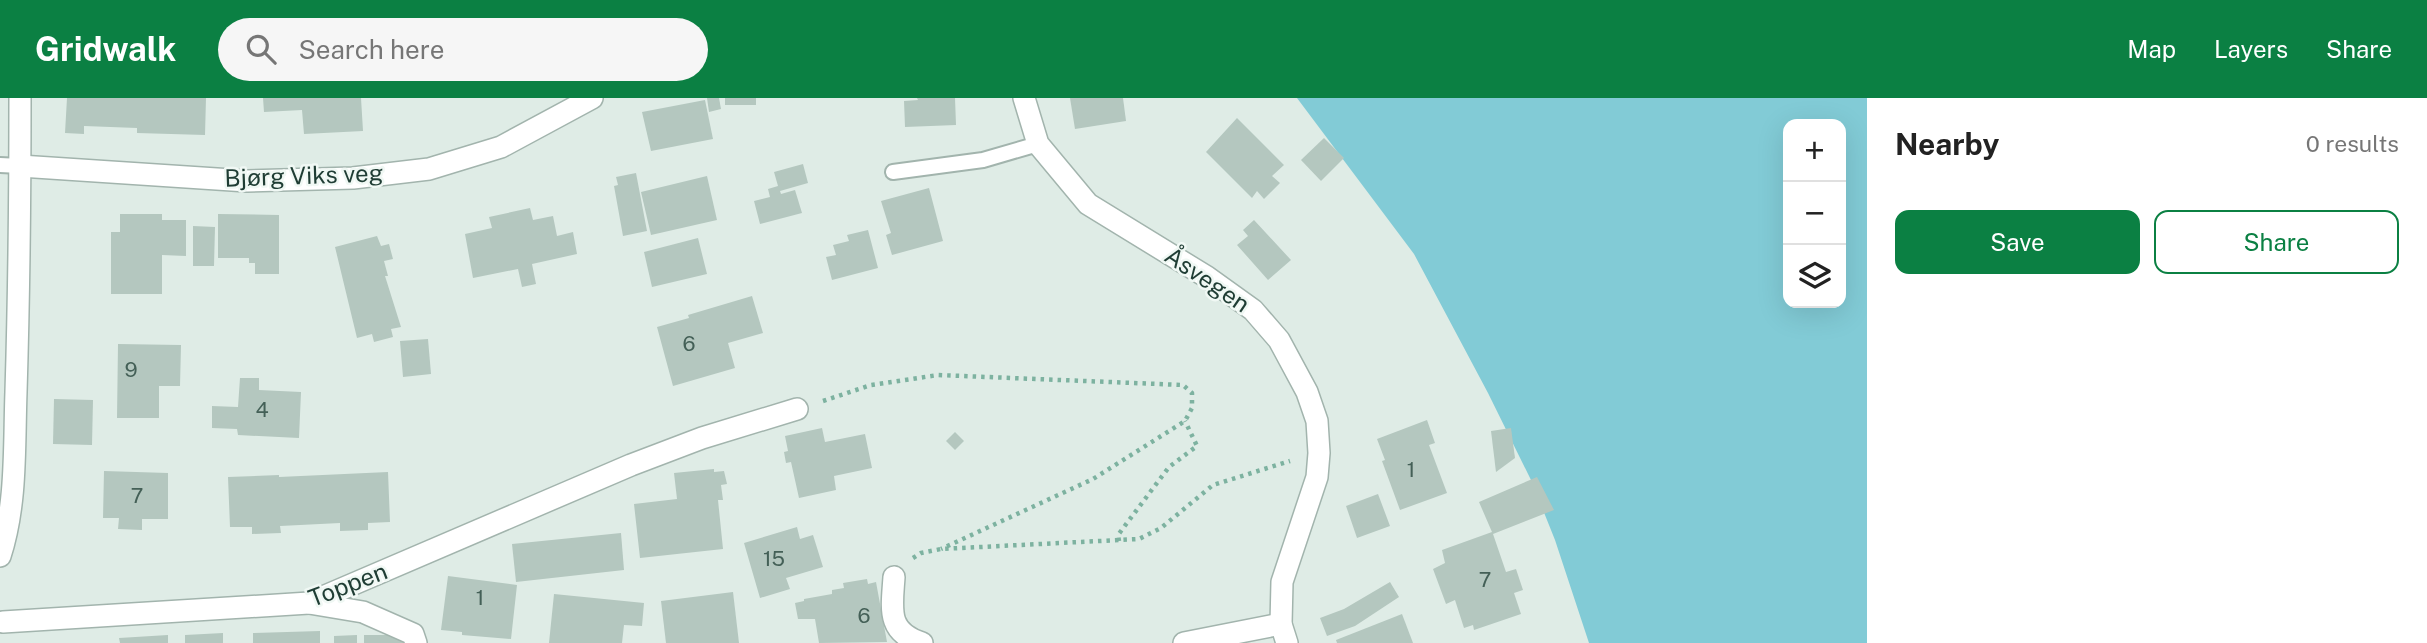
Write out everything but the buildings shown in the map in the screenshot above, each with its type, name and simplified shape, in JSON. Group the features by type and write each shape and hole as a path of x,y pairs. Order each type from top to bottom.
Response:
{"street":[{"path":"0,556 8,532 13,473 10,166 20,98"},
{"name":"Bjørg Viks veg","path":"10,166 247,181 353,178 429,169 501,146 592,98"},
{"name":"Åsvegen","path":"1024,98 1038,144 1088,204 1207,277 1253,310 1279,341 1307,392 1317,421 1320,453 1317,477 1282,582 1284,633"},
{"name":"Toppen","path":"3,627 309,603 631,465 702,438 797,409"},
{"path":"894,577 894,622 903,635 922,643"},
{"path":"309,603 363,612 413,634 416,643"},
{"path":"1184,643 1284,633"}],"lane":[{"path":"893,172 983,160 1038,144"}],"path":[{"path":"797,409 871,385 938,375 1183,385 1192,393 1192,408 1185,421 1093,479 941,549"},
{"path":"1119,541 1118,536 1169,467 1197,446 1185,421"},
{"path":"894,577 898,566 921,553 941,549 1139,539 1161,528 1213,485 1275,466"}],"water":[{"path":"1297,98 1867,98 1867,643 1589,643 1555,540 1531,480 1414,254"}]}
